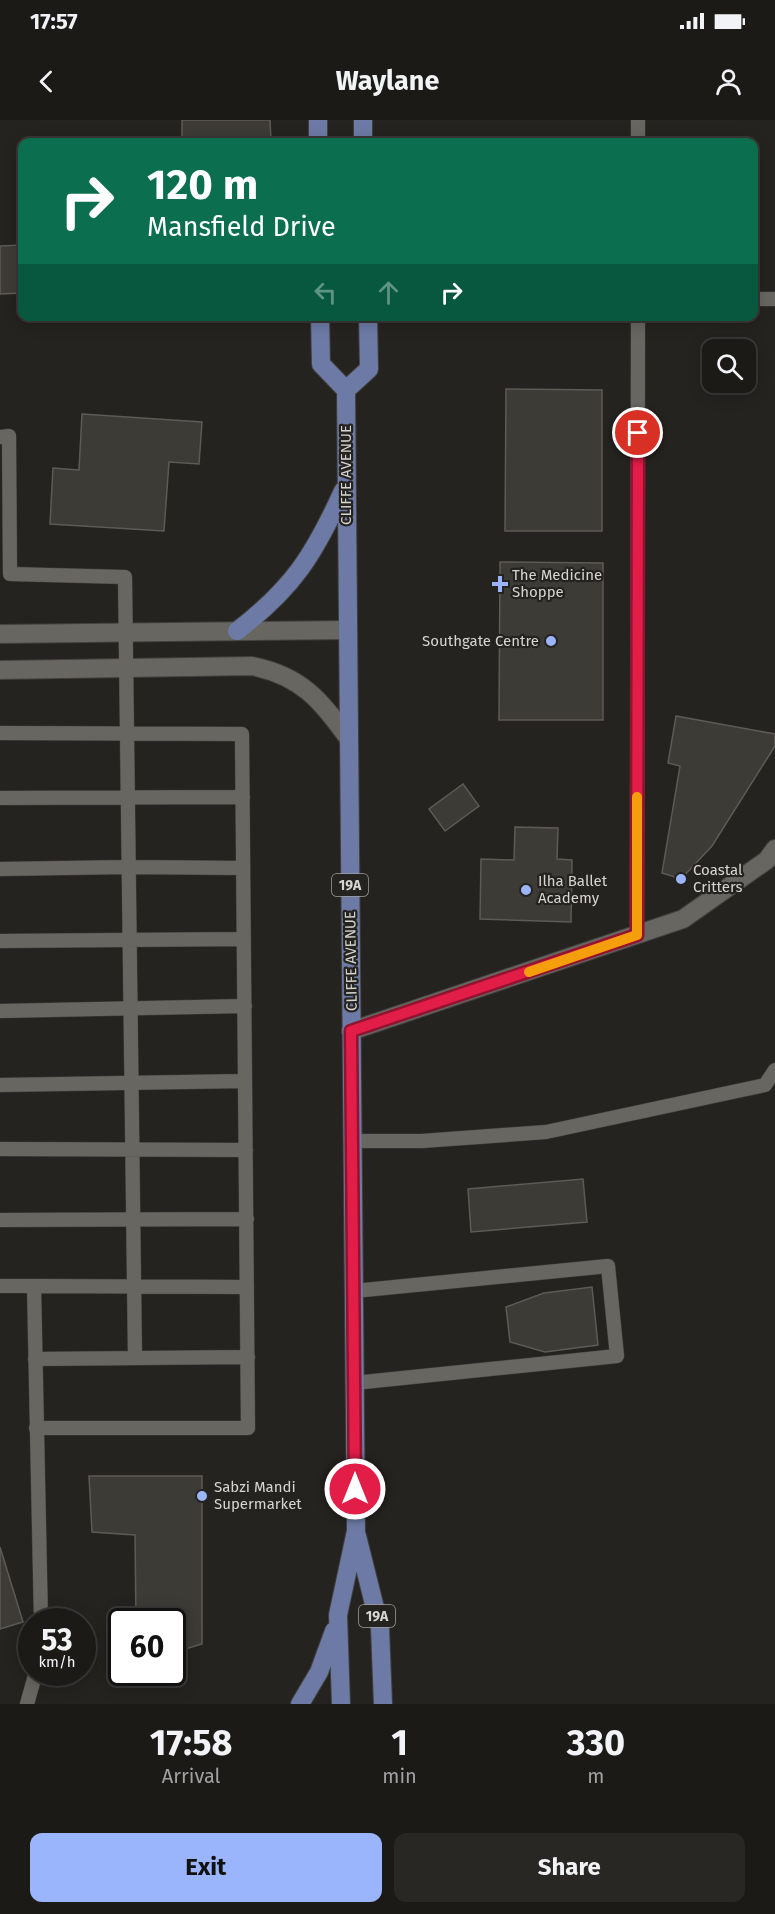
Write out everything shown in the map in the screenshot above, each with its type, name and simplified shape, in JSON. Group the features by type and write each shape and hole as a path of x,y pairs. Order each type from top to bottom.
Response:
{"main road":[{"path":"318,120 318,138"},
{"path":"363,120 363,138"},
{"path":"320,321 321,364 346,390 369,369 368,321"},
{"name":"CLIFFE AVENUE","path":"340,1704 338,1615 356,1531 346,390"},
{"path":"237,631 271,604 299,572 328,525 346,484"},
{"name":"CLIFFE AVENUE","path":"356,1531 380,1628 383,1704"},
{"path":"300,1704 319,1672 330,1646 338,1615"}],"street":[{"path":"0,634 348,630"},
{"path":"0,670 252,666 272,670 305,688 325,706 349,739"},
{"path":"351,1031 683,919 767,860 775,849"}],"lane":[{"path":"638,120 638,138"},
{"path":"758,299 775,299"},
{"path":"637,935 638,321"},
{"path":"0,437 9,436 5,506 5,574 125,577 135,1358"},
{"path":"0,734 242,734 248,1428 36,1428"},
{"path":"0,798 243,797"},
{"path":"0,869 243,868"},
{"path":"0,941 244,939"},
{"path":"0,1011 245,1006"},
{"path":"352,1141 422,1141 546,1132 765,1085 775,1071"},
{"path":"0,1085 245,1081"},
{"path":"0,1149 246,1150"},
{"path":"0,1220 247,1219"},
{"path":"354,1291 608,1266 617,1356 354,1383"},
{"path":"0,1286 247,1287"},
{"path":"34,1286 41,1608"},
{"path":"35,1359 248,1357"},
{"path":"27,1704 32,1686"}],"building":[{"path":"182,120 270,120 271,138 182,138"},
{"path":"18,245 18,293 0,294 0,246"},
{"path":"506,389 602,390 602,531 505,531"},
{"path":"82,414 202,422 199,464 169,462 164,531 50,524 53,468 79,470"},
{"name":"Southgate Centre","path":"500,562 603,563 603,720 499,720"},
{"path":"676,716 775,734 775,746 712,846 681,879 662,873 680,766 668,763"},
{"path":"463,784 479,806 445,831 429,809"},
{"name":"Ilha Ballet Academy","path":"515,827 558,828 557,859 572,860 571,922 480,919 481,859 514,860"},
{"path":"583,1179 587,1222 471,1232 468,1189"},
{"path":"592,1287 598,1345 545,1352 510,1342 506,1307 544,1293"},
{"path":"89,1476 202,1476 202,1644 186,1649 186,1608 136,1608 135,1535 92,1532"},
{"path":"0,1547 19,1608 18,1624 0,1629"}],"slow traffic":[{"path":"529,972 637,935 637,797"}],"place":[{"name":"The Medicine Shoppe","path":"500,584"},
{"name":"Southgate Centre","path":"551,641"},
{"name":"Coastal Critters","path":"681,879"},
{"name":"Ilha Ballet Academy","path":"526,890"},
{"name":"Sabzi Mandi Supermarket","path":"202,1496"}],"route":[{"path":"355,1489 351,1031 637,935 638,433"}]}
